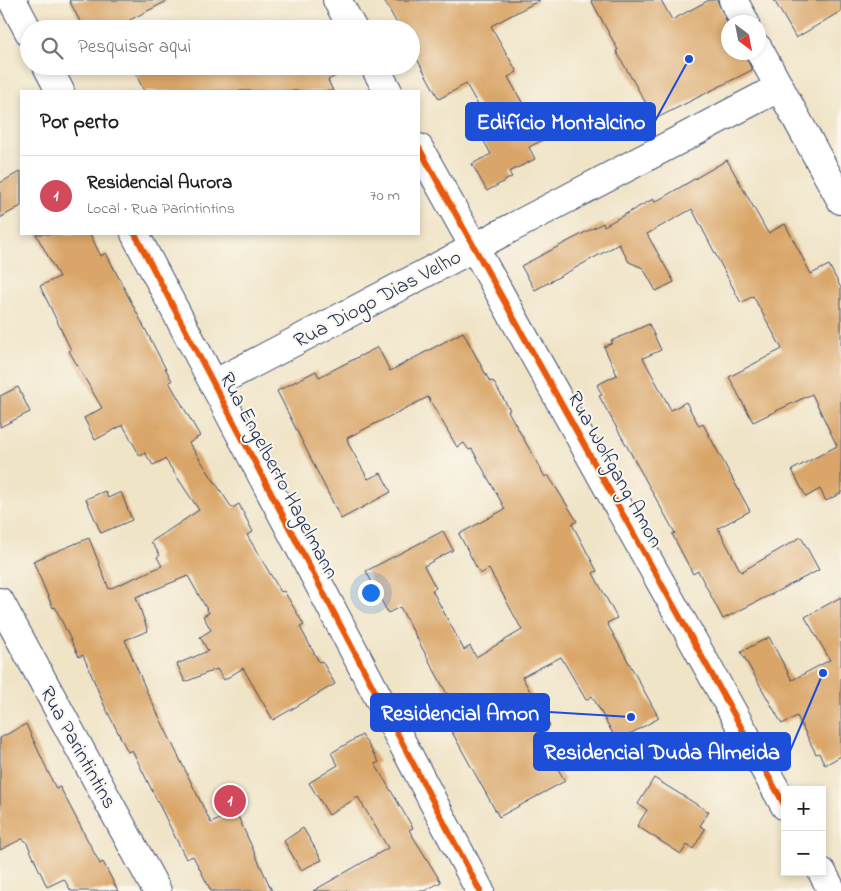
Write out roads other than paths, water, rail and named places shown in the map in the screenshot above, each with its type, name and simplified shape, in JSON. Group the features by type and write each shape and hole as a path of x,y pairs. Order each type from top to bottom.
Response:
{"street":[{"path":"12,0 23,20"},
{"path":"337,0 348,20"},
{"path":"732,0 741,15"},
{"path":"765,60 841,200"},
{"path":"52,75 59,90"},
{"path":"379,75 387,90"},
{"name":"Rua Diogo Dias Velho","path":"214,384 780,87"},
{"name":"Rua Wolfgang Amon","path":"420,150 781,799"},
{"name":"Rua Engelberto Hagelmann","path":"136,235 480,891"},
{"name":"Rua Parintintins","path":"0,602 157,891"},
{"path":"824,876 832,891"}],"place":[{"name":"Edifício Montalcino","path":"689,59"},
{"name":"Residencial Duda Almeida","path":"823,673"},
{"name":"Residencial Amon","path":"631,717"},
{"name":"Residencial Aurora","path":"230,801"}]}
